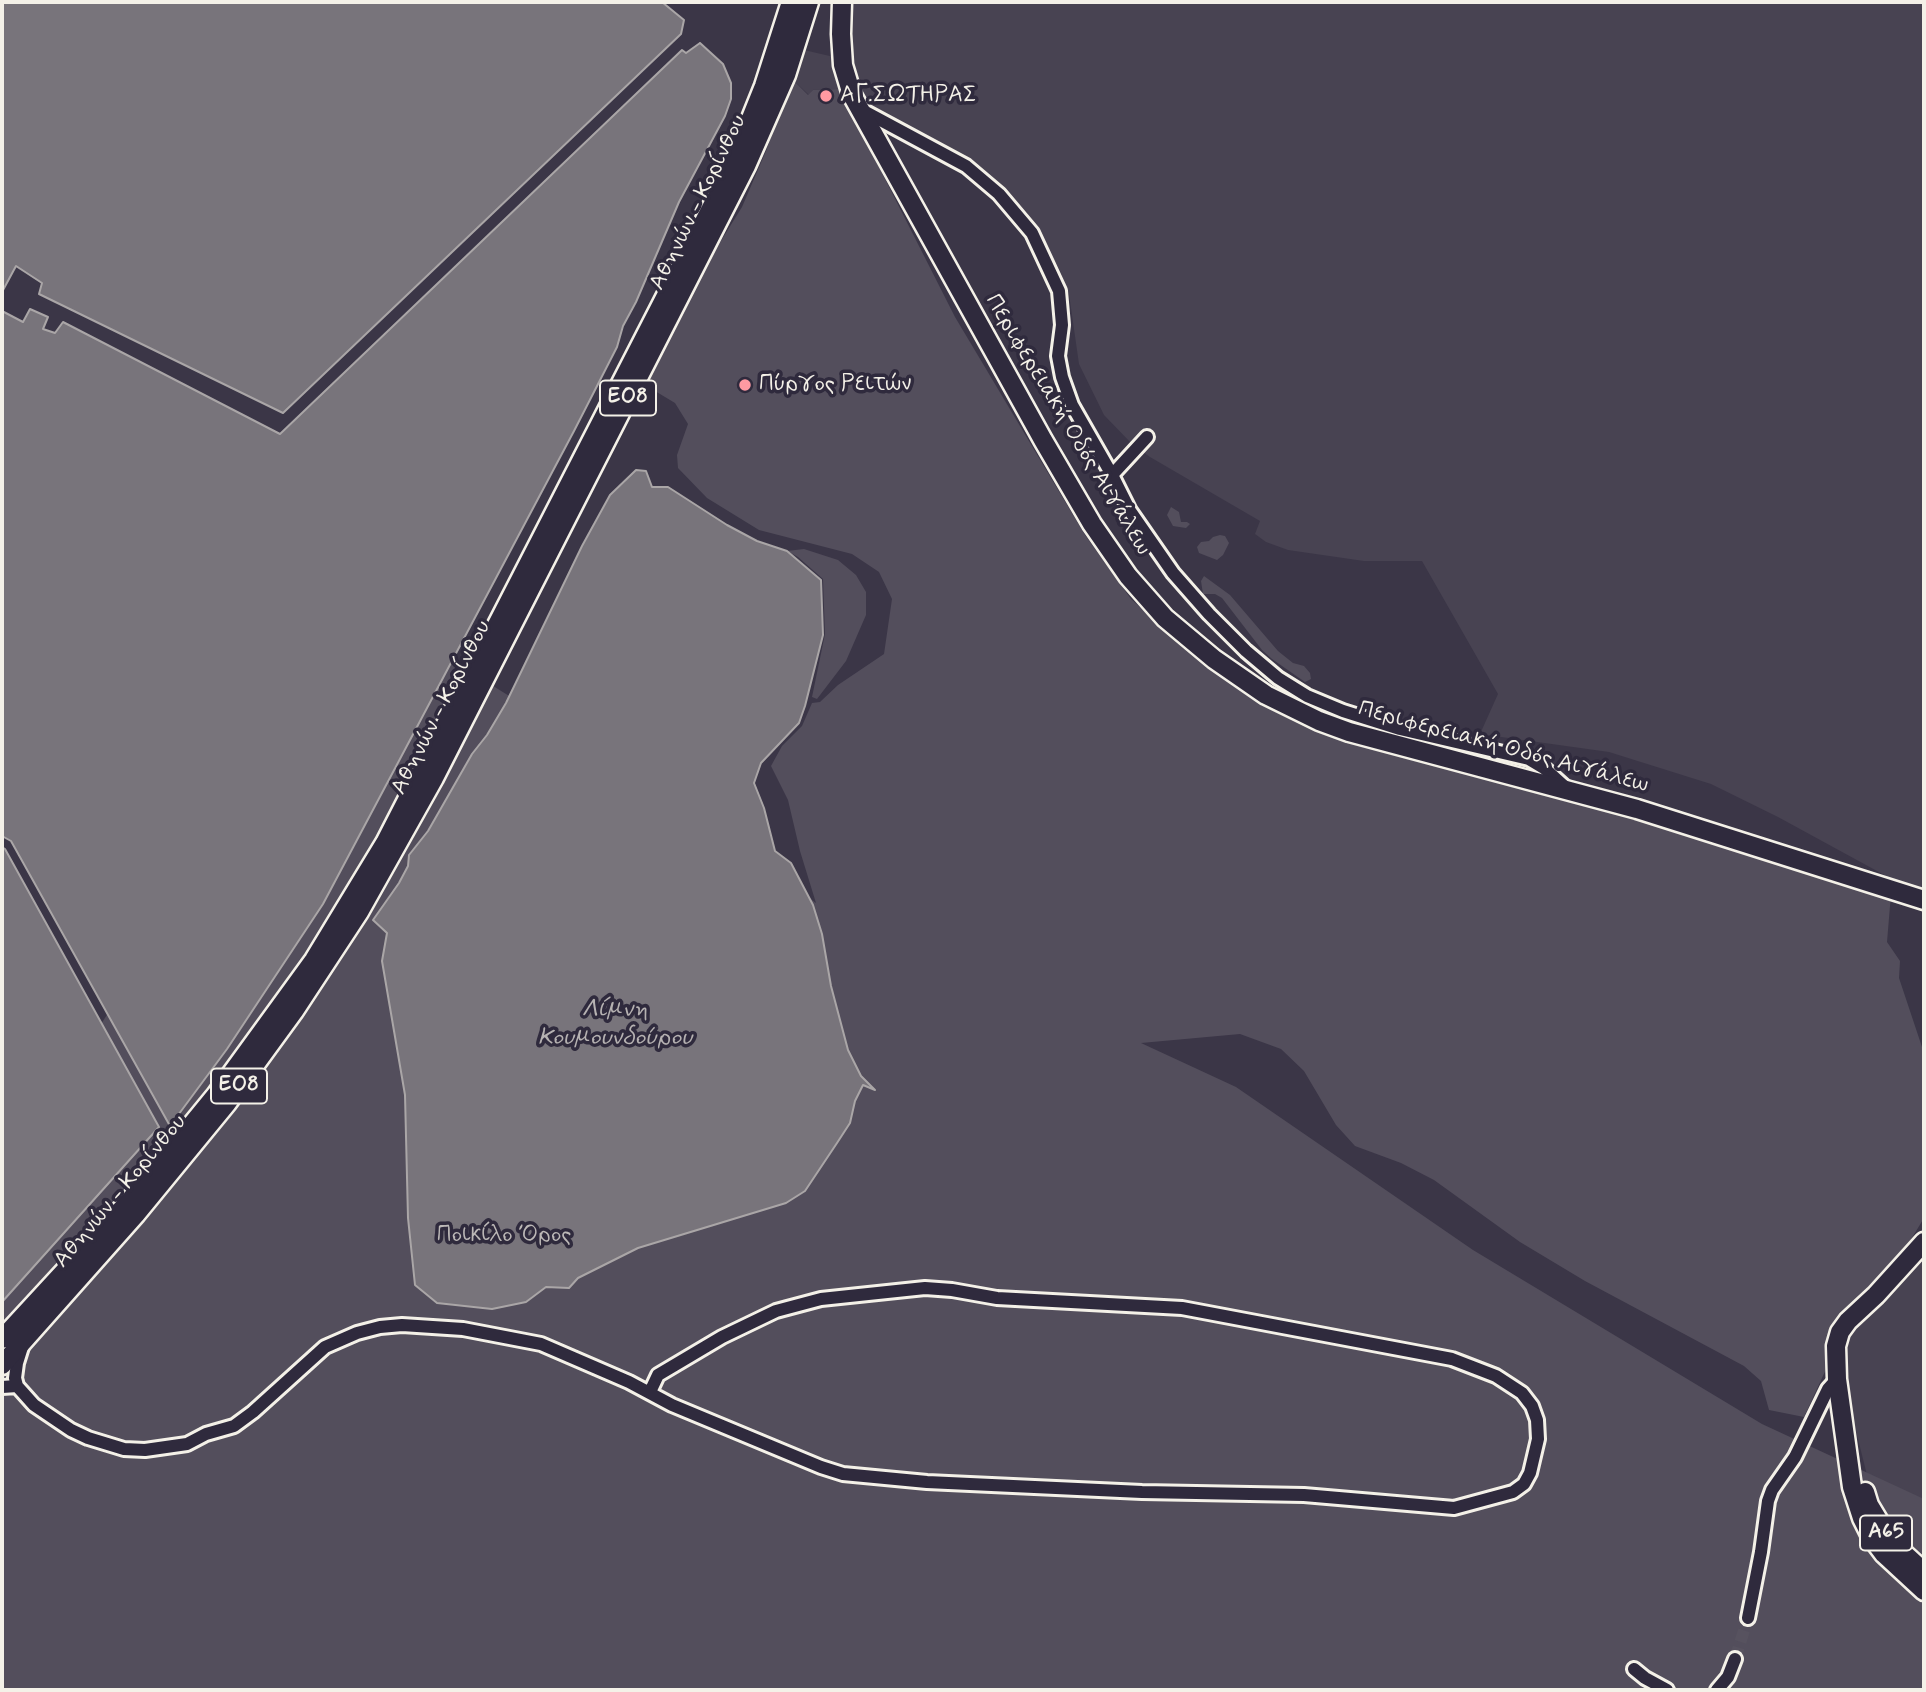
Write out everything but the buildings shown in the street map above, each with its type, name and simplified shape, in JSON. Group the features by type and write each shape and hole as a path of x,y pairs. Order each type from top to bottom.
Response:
{"highway":[{"name":"Αθηνών - Κορίνθου","path":"2,1339 131,1199 216,1096 314,960 379,853 729,173 764,86 791,2"},
{"name":"Αθηνών - Κορίνθου","path":"2,1364 136,1214 251,1070 324,967 397,847 746,166 786,75 809,2"},
{"name":"Περιφερειακή Οδός Αιγάλεω","path":"842,2 843,65 859,109 1067,482 1128,576 1165,618 1214,660 1266,695 1319,721 1383,742 1719,833 1924,900"},
{"path":"1849,1451 1837,1379 1836,1346 1840,1332 1847,1321 1876,1295 1924,1242"},
{"name":"Α65","path":"1849,1451 1877,1519 1900,1550 1924,1572"},
{"name":"Α65","path":"1849,1451 1852,1487 1867,1529 1894,1564 1924,1591"}],"street":[{"path":"859,109 966,166 999,194 1032,233 1059,290 1062,325 1058,356 1072,405 1149,541 1173,573 1246,651 1278,678 1307,696 1343,711 1401,729 1529,759 1545,768 1570,791"},
{"path":"1112,475 1147,437"},
{"path":"32,1332 21,1349 17,1363 17,1386 34,1405 71,1430 124,1449 163,1449 187,1444 206,1434 234,1426 306,1363 341,1339 380,1327 434,1325 541,1344 650,1392 672,1405 842,1474 928,1482 1142,1492 1161,1490 1304,1495 1454,1508 1513,1492 1524,1484 1530,1473 1538,1439 1537,1420 1532,1406 1522,1392 1496,1376 1452,1359 1182,1308 997,1298 925,1288 821,1299 776,1311 722,1337 658,1375 650,1392"},
{"path":"1748,1618 1772,1490 1799,1450 1828,1389 1837,1379"},
{"path":"2,1387 17,1386"},
{"path":"1717,1690 1728,1676 1735,1659"},
{"path":"1634,1669 1667,1690"}],"shaded area":[{"path":"851,2 1924,2 1924,891 1888,877 1711,784 1609,752 1480,734 1498,694 1422,561 1364,561 1288,550 1266,542 1255,534 1260,521 1150,457 1132,444 1104,415 1079,364 1069,294 1061,273 1048,248 1020,209 1001,190 946,146 911,133 870,105 858,92 852,76 848,19"},
{"path":"804,50 834,57 843,89 813,90 809,95 792,79"},
{"path":"1924,1247 1924,1560 1872,1495 1853,1419 1844,1341 1898,1282"}],"green space":[{"name":"Ποικίλο Όρος","path":"792,79 808,95 813,90 843,89 849,108 955,317 1085,535 1131,599 1180,644 1223,677 1276,712 1342,738 1626,812 1891,894 1887,942 1900,961 1899,978 1924,1053 1924,1218 1910,1241 1835,1324 1828,1337 1828,1365 1804,1417 1769,1410 1761,1381 1744,1366 1585,1281 1520,1242 1434,1180 1401,1163 1355,1146 1336,1125 1304,1071 1281,1049 1240,1034 1141,1043 1236,1087 1473,1250 1762,1424 1924,1499 1924,1690 2,1690 2,1165 96,1032 366,607 675,799 816,903 788,800 771,766 782,746 802,726 812,703 820,702 838,685 884,654 892,599 879,572 852,554 759,530 707,498 678,468 677,455 688,424 675,403 645,385 701,273 742,207"},
{"path":"1171,507 1179,512 1181,522 1190,524 1186,528 1173,526 1167,515"},
{"path":"1220,535 1225,536 1229,543 1223,555 1217,560 1199,553 1197,547 1201,542"},
{"path":"804,549 838,560 856,575 866,592 866,615 846,661 817,699 812,697 825,634 823,579 787,551"},
{"path":"1204,576 1230,595 1278,651 1293,663 1304,666 1311,679 1305,682 1262,650 1222,598 1215,594 1203,594 1201,581"}],"water":[{"path":"2,2 662,2 684,20 681,34 283,413 39,294 42,283 16,266 2,292"},
{"path":"700,43 723,64 731,83 731,99 725,116 679,202 623,326 617,347 323,904 227,1049 170,1126 11,841 2,836 2,311 23,322 30,309 48,317 43,329 55,333 63,322 280,434 682,50 686,53"},
{"name":"Λίμνη Κουμουνδούρου","path":"636,470 646,471 652,487 668,487 727,525 757,541 787,551 821,580 823,635 805,706 799,723 761,763 754,783 764,808 775,851 791,863 813,905 848,1050 861,1076 875,1090 863,1085 855,1101 850,1123 837,1143 805,1191 786,1203 638,1248 578,1278 569,1288 546,1287 526,1302 492,1309 437,1303 415,1285 408,1218 405,1095 382,961 387,933 373,920 399,883 408,866 409,855 428,831 472,754 506,703 582,546 610,495"},
{"path":"2,847 159,1127 2,1302"}],"tunnel":[{"path":"1735,1659 1748,1618"}],"place":[{"name":"ΑΓ.ΣΩΤΗΡΑΣ","path":"826,96"},
{"name":"Πύργος Ρειτών","path":"745,385"}]}
